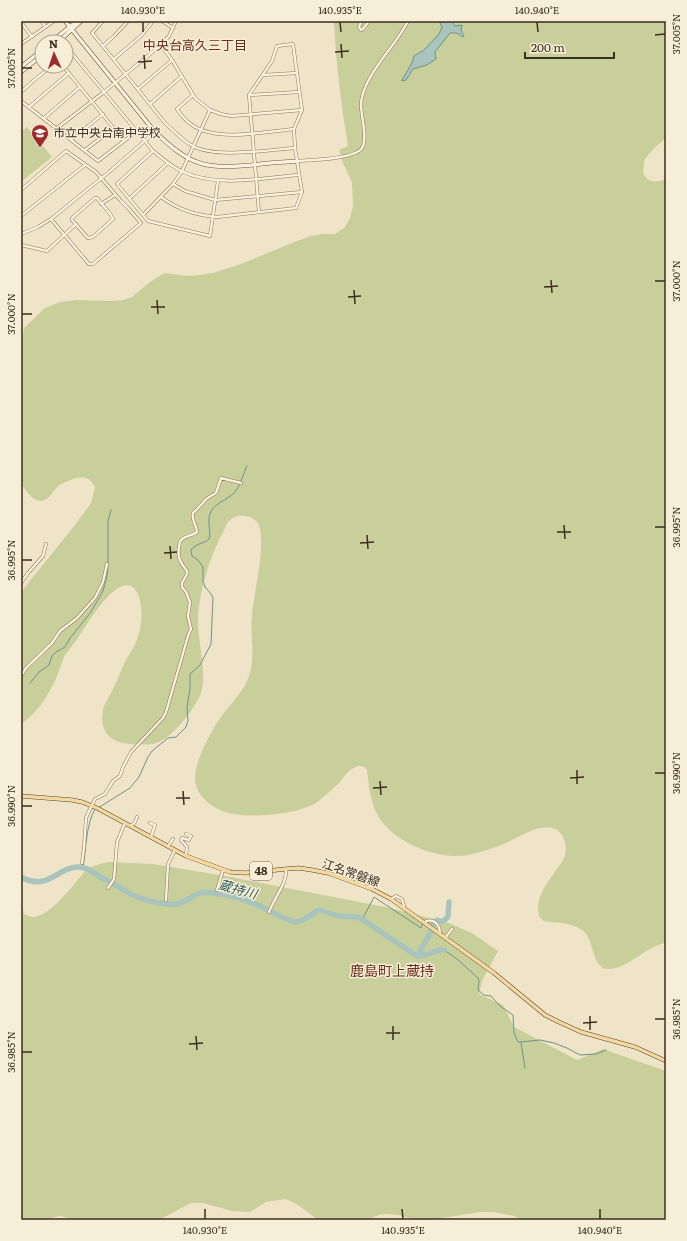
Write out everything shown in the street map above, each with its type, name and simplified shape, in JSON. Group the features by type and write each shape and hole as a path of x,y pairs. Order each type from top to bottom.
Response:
{"main road":[{"name":"江名常磐線","path":"21,796 82,802 98,808 186,856 230,872 245,873 298,868 328,873 370,888 390,899 424,922 494,974 545,1015 580,1032 636,1047 666,1061"}],"street":[{"path":"41,21 46,27"},
{"path":"21,44 54,21"},
{"path":"65,21 155,132 170,146 187,157 203,164 228,167 356,154 362,148 364,140 361,105 366,86 372,74 398,39 408,22 403,21"},
{"path":"65,34 77,21"},
{"path":"63,34 81,21"},
{"path":"103,21 92,33 165,123 176,134 193,146 226,153 295,148"},
{"path":"103,46 128,21"},
{"path":"114,59 142,35 153,21"},
{"path":"162,21 173,28"},
{"path":"57,128 161,45 169,36 176,21"},
{"path":"361,22 359,27 361,30 369,21"},
{"path":"21,24 32,37"},
{"path":"161,197 179,209 212,217 296,208 302,192 295,148 294,129 302,110 293,44 277,46 272,61 249,95 258,212"},
{"path":"161,45 193,95 200,103 210,110 231,116 302,110"},
{"path":"21,67 34,56"},
{"path":"74,56 153,151 168,163 182,171 202,179 218,181 299,175"},
{"path":"138,89 172,60"},
{"path":"21,72 34,61"},
{"path":"263,75 297,73"},
{"path":"21,92 42,74"},
{"path":"29,107 68,74"},
{"path":"70,74 124,141"},
{"path":"150,104 182,76"},
{"path":"44,118 80,87"},
{"path":"249,95 299,92"},
{"path":"193,95 177,109 192,125 212,134 252,134 294,129"},
{"path":"21,101 72,139 98,161 137,131"},
{"path":"143,215 173,184 182,171 187,157 210,110"},
{"path":"72,139 103,114"},
{"path":"85,150 114,128"},
{"path":"21,234 38,227 51,219 145,142 155,132"},
{"path":"21,190 66,151 96,172 141,223 93,264 89,264 51,219"},
{"path":"153,151 117,184 148,221 210,236 218,181"},
{"path":"130,198 168,163"},
{"path":"21,216 85,165"},
{"path":"173,184 185,192 215,200 302,192"},
{"path":"101,204 115,195"},
{"path":"95,198 97,198 111,215 113,220 93,237 88,238 76,224 72,220 73,216 95,198"},
{"path":"21,245 47,251 76,224"},
{"path":"82,863 86,818 95,800 105,794 111,783 120,776 131,752 163,718 166,712 191,629 188,616 190,602 182,587 186,571 180,560 178,552 179,545 182,539 197,532 193,513 206,499 216,492 221,478 241,483"},
{"path":"21,583 43,556 46,544"},
{"path":"21,676 26,668 52,643 60,631 74,621 92,602 101,586 107,564"},
{"path":"131,826 137,817"},
{"path":"108,888 114,879 117,842 125,823"},
{"path":"150,823 156,825 151,838"},
{"path":"186,834 191,836 189,840 182,838 181,840 187,847 186,856"},
{"path":"168,846 173,839"},
{"path":"166,900 168,864 175,850"},
{"path":"217,890 223,869"},
{"path":"269,912 282,885 286,869"},
{"path":"361,885 363,878"},
{"path":"370,888 372,879"},
{"path":"390,899 396,896 402,899 403,908"},
{"path":"424,922 430,920 435,922 439,927 440,934"},
{"path":"445,938 452,929"}],"green space":[{"path":"334,21 666,21 666,138 645,159 643,170 646,178 649,180 661,181 666,179 666,943 652,948 616,968 603,968 599,964 586,934 582,930 567,924 546,922 540,918 538,908 540,897 563,860 566,850 565,842 561,834 555,829 549,827 534,830 505,844 470,855 452,856 430,852 408,843 389,830 376,812 372,802 367,771 365,767 360,766 357,766 349,771 338,784 316,803 284,813 271,815 234,814 220,810 210,804 202,796 196,786 195,774 202,752 219,719 239,694 250,673 252,652 252,615 261,550 259,527 252,518 238,516 231,519 218,542 200,598 198,630 203,672 202,690 189,714 168,737 153,744 132,744 114,740 104,729 102,715 104,707 138,637 142,617 139,597 135,589 128,585 121,586 114,591 93,615 64,657 50,691 33,714 21,724 21,592 91,503 95,487 92,482 86,478 67,481 56,488 45,500 40,501 29,495 21,483 21,350 24,328 45,308 60,302 77,300 123,300 132,297 164,273 187,276 213,273 238,265 311,236 335,234 345,227 350,218 353,206 352,183 339,150 348,146 339,84"},
{"name":"市立中央台南中学校","path":"27,127 52,157 21,182 21,132"},
{"path":"108,862 153,864 220,875 390,908 449,923 472,933 498,951 482,981 479,994 503,1005 514,1027 577,1060 603,1049 666,1071 666,1220 523,1220 514,1216 493,1212 480,1212 429,1220 413,1219 398,1215 386,1214 366,1220 318,1220 298,1205 286,1199 266,1202 250,1212 232,1211 203,1203 191,1203 159,1220 74,1220 61,1216 49,1220 21,1220 21,903 24,914 33,917 40,915 48,911 63,898 87,869"}],"water":[{"path":"439,21 452,21 455,26 462,25 461,31 464,36 462,37 457,33 450,33 435,52 436,59 427,65 413,69 406,80 402,81 412,63 414,56 424,50 439,34 442,27"}],"waterway":[{"path":"98,808 130,788 139,777 152,751 168,738 176,737 186,727 188,721 187,707 190,689 190,674 200,665 211,644 213,598 205,587 203,581 203,567 198,560 192,556 191,550 209,539 209,519 211,511 235,491 247,466"},
{"path":"108,563 108,521 111,510"},
{"path":"30,683 39,672 49,665 52,656 65,647 70,638 91,612 103,591 108,566"},
{"path":"83,868 88,830 95,809"},
{"name":"蔵持川","path":"21,877 39,882 65,870 80,867 89,870 132,895 150,901 165,904 178,904 197,894 208,892 231,896 249,902 296,922 305,919 320,910 338,916 360,918 417,956 444,950"},
{"path":"362,920 374,897 421,928 423,923"},
{"path":"417,956 430,934 433,924 437,920 442,922 448,917 449,902"},
{"path":"433,920 437,920"},
{"path":"444,950 457,959 478,978 478,990 484,995 491,996 500,1006 513,1015 514,1033 518,1042 540,1040 554,1043 580,1055 596,1054 606,1050"},
{"path":"521,1043 525,1068"}],"place":[{"name":"市立中央台南中学校","path":"40,148"}],"district":[{"name":"中央台高久三丁目","path":"195,45"},
{"name":"鹿島町上蔵持","path":"392,971"}]}
